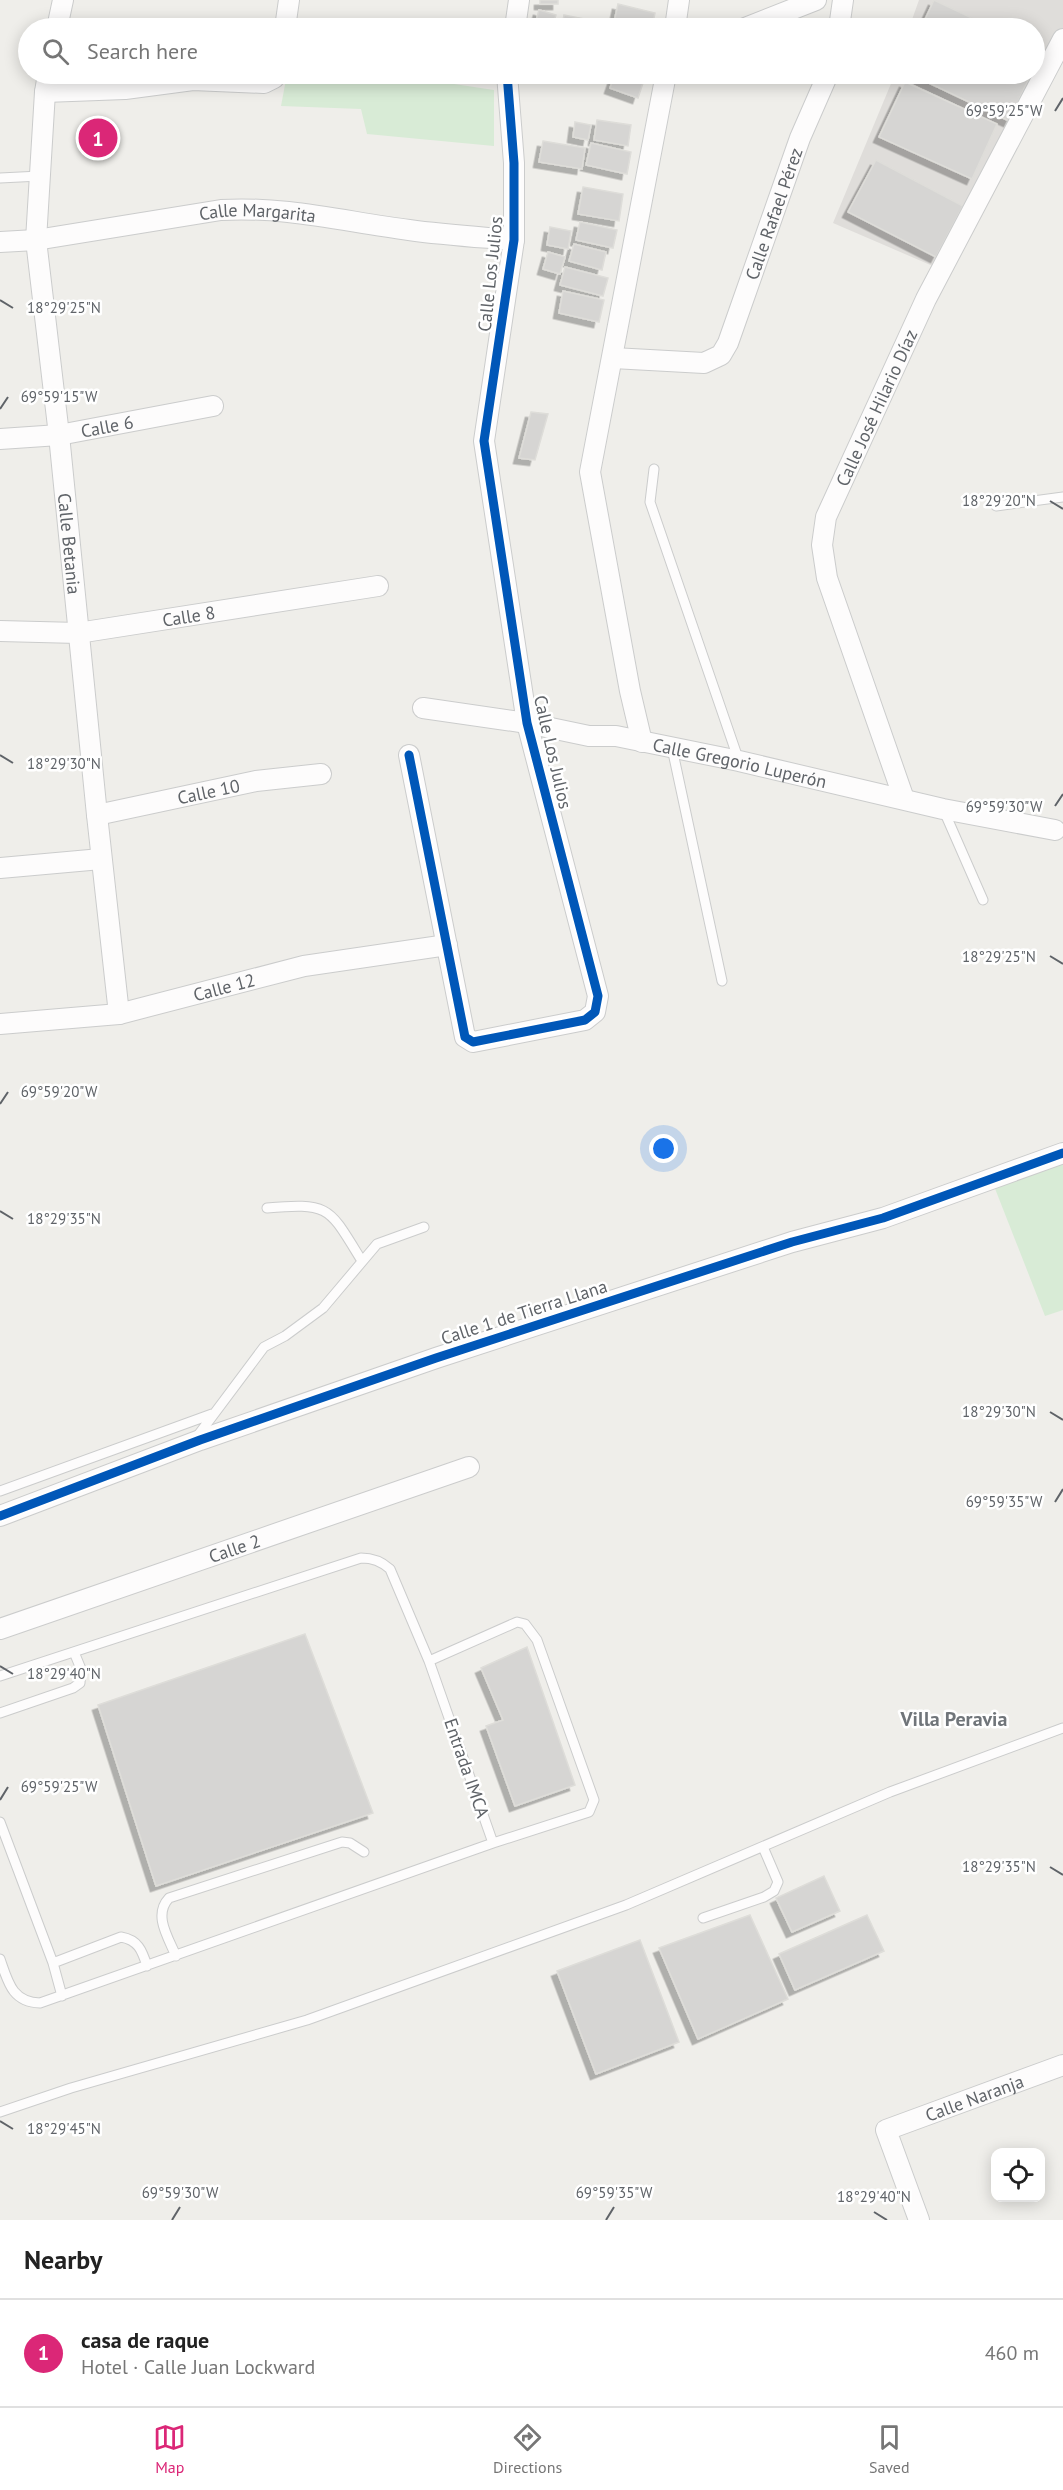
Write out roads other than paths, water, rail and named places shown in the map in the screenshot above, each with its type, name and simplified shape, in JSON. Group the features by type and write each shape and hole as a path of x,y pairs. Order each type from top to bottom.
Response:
{"street":[{"path":"59,18 63,0"},
{"path":"286,18 289,0"},
{"path":"516,18 519,0"},
{"path":"676,18 679,0"},
{"path":"770,18 816,0"},
{"path":"840,18 843,0"},
{"name":"Calle José Hilario Díaz","path":"1045,73 1063,39"},
{"name":"Calle Betania","path":"47,84 36,240 59,435 96,815 119,1014"},
{"path":"63,84 125,88 159,84"},
{"name":"Calle Los Julios","path":"409,755 465,1037 473,1042 585,1020 596,1012 598,996 527,723 484,441 514,240 514,163 508,84"},
{"path":"642,742 627,680 590,472 664,84"},
{"name":"Calle Rafael Pérez","path":"613,357 704,363 721,355 728,343 800,138 824,84"},
{"name":"Calle José Hilario Díaz","path":"904,799 827,578 822,545 826,517 926,299 1039,84"},
{"name":"Calle Margarita","path":"0,242 36,240 243,208 320,216 408,230 514,240"},
{"name":"Calle 6","path":"0,439 59,435 213,406"},
{"name":"Calle 8","path":"0,631 78,633 378,585"},
{"name":"Calle Gregorio Luperón","path":"423,708 527,723 589,736 616,736 739,761 943,809 1055,830"},
{"name":"Calle 10","path":"96,815 256,781 321,774"},
{"path":"0,868 101,859"},
{"name":"Calle 12","path":"0,1023 119,1014 304,966 447,945"},
{"name":"Calle 1 de Tierra Llana","path":"0,1516 193,1443 436,1358 792,1242 883,1218 1063,1153"},
{"name":"Calle 2","path":"0,1629 469,1467"},
{"name":"Calle Naranja","path":"919,2220 886,2130 1063,2065"}],"lane":[{"path":"0,178 40,176"},
{"path":"654,469 650,502 739,761"},
{"path":"996,506 1063,497"},
{"path":"672,748 722,981"},
{"path":"943,809 983,900"},
{"path":"267,1208 311,1205 323,1210 335,1218 362,1261"},
{"path":"193,1443 264,1347 285,1336 323,1308 377,1244 424,1227"},
{"path":"0,1491 213,1413"},
{"name":"Entrada IMCA","path":"0,1676 361,1558 371,1558 382,1562 390,1569 429,1661 493,1844"},
{"path":"0,1959 11,1991 22,1999 40,2003 589,1812 594,1800 537,1640 525,1624 516,1622 429,1661"},
{"path":"0,1713 73,1688 80,1683 82,1676 74,1652"},
{"path":"0,2112 71,2088 308,2020 626,1905 890,1792 1063,1728"},
{"path":"0,1822 53,1963 62,1996"},
{"path":"176,1956 162,1923 161,1912 169,1898 342,1842 350,1843 364,1852"},
{"path":"703,1918 764,1897 774,1891 778,1882 763,1847"},
{"path":"53,1963 121,1937 137,1943 147,1966"}],"place":[{"name":"casa de raque","path":"98,138"}],"district":[{"name":"Villa Peravia","path":"954,1719"}]}
